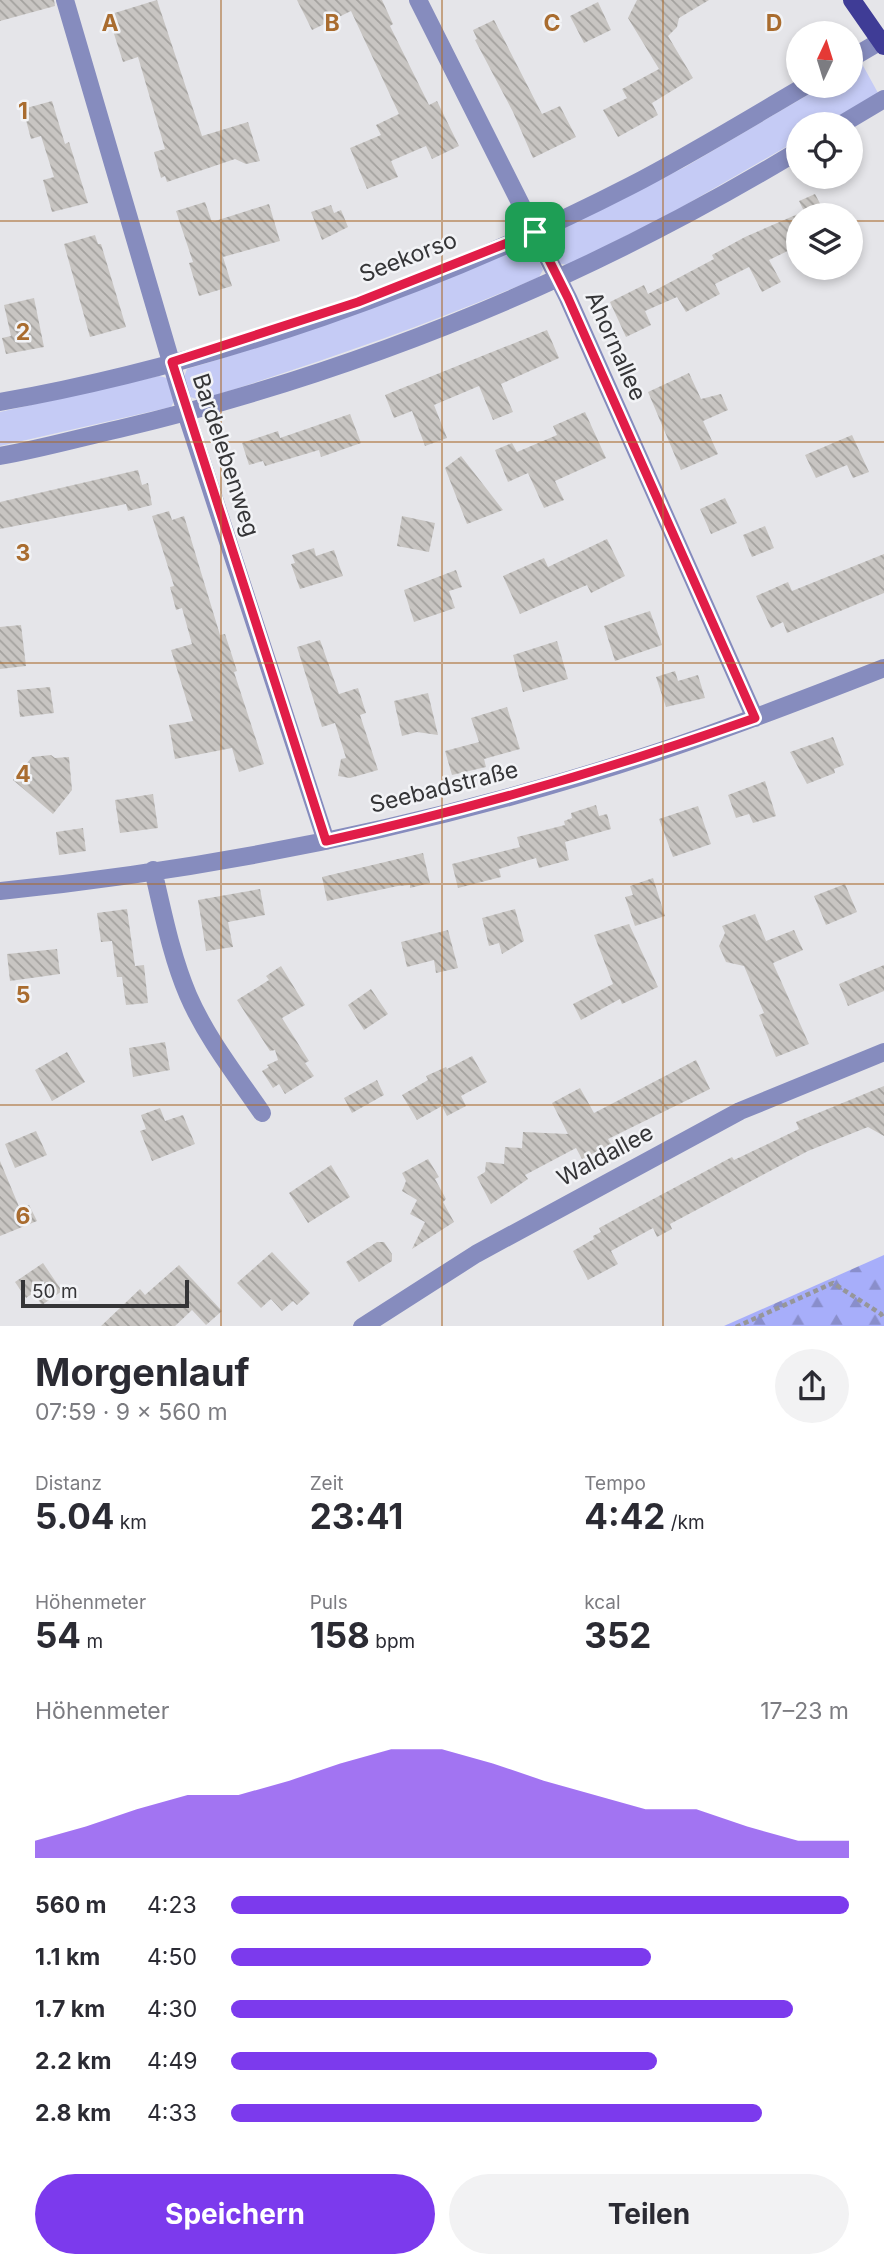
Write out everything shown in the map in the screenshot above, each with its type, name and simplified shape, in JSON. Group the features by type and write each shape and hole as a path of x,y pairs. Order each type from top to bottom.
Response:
{"main road":[{"path":"852,0 883,42"}],"street":[{"name":"Bardelebenweg","path":"65,0 186,412 326,841"},
{"name":"Ahornallee","path":"418,0 558,280 755,718"},
{"path":"863,52 883,42"},
{"name":"Seekorso","path":"0,402 172,362 358,302 535,232 630,186 786,97"},
{"path":"862,112 884,99"},
{"path":"0,456 186,412 378,351 558,280 665,228 786,158"},
{"name":"Seebadstraße","path":"0,891 153,870 326,841 488,803 659,752 884,668"},
{"path":"153,870 174,958 187,994 202,1025 262,1113"},
{"name":"Waldallee","path":"362,1326 476,1254 740,1111 884,1052"}],"path":[{"path":"736,1326 833,1283 881,1314 884,1319"}],"shaded area":[{"path":"863,66 878,93 846,112 786,112 786,147 668,215 567,265 558,263 547,240 549,235 685,167 803,98 863,98"},
{"path":"527,245 533,247 543,270 539,277 413,328 329,358 200,400 190,397 184,377 187,369 359,312"},
{"path":"159,376 167,378 174,401 171,407 0,446 0,412"}],"green space":[{"path":"884,1255 884,1326 724,1326"}],"building":[{"path":"0,0 54,0 55,6 0,21"},
{"path":"157,0 202,136 248,122 260,161 246,164 235,159 167,182 165,176 161,178 154,152 165,149 138,57 123,62 108,15"},
{"path":"297,0 382,0 393,24 390,26 429,105 437,101 459,146 432,159 426,146 391,161 398,177 367,189 350,148 381,135 376,125 399,114 351,11 312,30"},
{"path":"637,0 709,0 679,18 677,27 668,36 693,78 652,103 658,115 618,137 603,110 627,98 622,89 659,69 628,18"},
{"path":"598,2 611,30 584,43 570,16"},
{"path":"494,20 542,114 560,106 576,137 533,158 513,112 475,40 477,39 473,30"},
{"path":"52,101 65,144 69,142 88,203 52,212 43,180 54,177 41,136 31,139 23,109"},
{"path":"815,194 820,203 800,203 799,201"},
{"path":"205,202 212,222 269,204 280,241 223,257 232,286 199,296 189,263 193,262 176,211"},
{"path":"331,205 334,213 341,210 348,227 322,240 311,212"},
{"path":"786,219 786,252 769,260 781,282 762,292 749,267 715,284 720,294 686,312 677,297 645,311 651,325 626,337 610,302 644,285 648,294 714,259 712,255"},
{"path":"95,235 98,244 101,244 126,327 90,337 64,244"},
{"path":"34,298 44,347 6,354 2,338 11,336 4,305"},
{"path":"547,330 559,358 501,384 513,412 493,420 479,386 434,405 447,438 425,446 412,411 394,418 385,395"},
{"path":"689,373 701,399 721,394 728,410 703,421 718,454 681,470 648,392"},
{"path":"585,412 606,458 555,481 564,500 544,508 528,473 508,482 495,450 512,443 517,452 557,435 553,426"},
{"path":"350,414 361,443 321,457 319,450 265,466 263,461 249,465 242,443 278,431 280,438"},
{"path":"852,435 869,472 853,478 847,465 816,478 805,455"},
{"path":"461,456 503,510 467,524 445,468"},
{"path":"138,470 142,485 148,483 152,505 128,511 126,504 0,529 0,502"},
{"path":"725,498 737,523 711,534 700,509"},
{"path":"169,511 172,520 184,516 220,635 225,634 237,671 234,672 264,764 239,772 232,748 175,759 169,725 193,721 171,650 192,644 182,608 176,610 170,587 174,586 152,516"},
{"path":"402,516 435,523 429,552 397,546"},
{"path":"765,526 774,548 752,557 743,535"},
{"path":"607,539 625,576 591,593 587,585 520,614 503,576 544,558 548,567"},
{"path":"314,548 316,556 334,550 343,576 300,589 291,564 295,563 292,555"},
{"path":"884,554 884,593 787,633 783,622 771,628 756,596 788,582 792,591"},
{"path":"456,570 462,587 449,591 455,608 414,622 404,590"},
{"path":"650,611 662,645 615,661 604,626"},
{"path":"21,625 26,666 0,669 0,627"},
{"path":"320,640 339,694 358,688 366,713 360,715 378,770 350,778 338,776 341,759 346,758 335,723 322,727 297,647"},
{"path":"557,641 568,679 523,692 513,655"},
{"path":"675,671 678,681 698,675 705,698 666,707 656,677"},
{"path":"50,687 54,713 20,717 17,690"},
{"path":"428,693 438,735 417,732 402,736 394,701"},
{"path":"507,707 520,749 484,759 486,767 452,775 445,751 479,742 471,718"},
{"path":"833,737 844,765 834,769 835,773 807,784 790,752"},
{"path":"51,755 55,758 69,757 72,790 53,814 13,780 32,757"},
{"path":"765,781 776,816 753,823 749,814 736,818 728,795"},
{"path":"153,794 158,828 120,833 115,800"},
{"path":"596,805 599,816 607,814 611,829 565,842 569,860 539,868 536,858 499,869 501,877 458,888 452,864 520,847 517,837 565,825 564,821 572,818 571,813"},
{"path":"698,806 711,844 673,857 659,819"},
{"path":"83,828 86,851 59,855 56,832"},
{"path":"423,853 430,883 410,888 410,885 398,886 327,901 322,877"},
{"path":"653,878 665,916 635,926 625,897 633,895 630,886"},
{"path":"845,884 857,912 826,925 814,896"},
{"path":"260,889 265,915 228,922 233,947 206,951 198,900"},
{"path":"127,909 135,966 144,965 148,1003 126,1005 122,977 117,977 112,941 101,942 97,913"},
{"path":"515,909 524,941 502,954 499,943 489,946 482,918"},
{"path":"755,914 766,941 794,930 803,950 773,963 809,1044 776,1057 759,1015 764,1013 744,966 726,962 719,946 725,933 722,926"},
{"path":"629,924 658,987 622,1004 620,999 581,1020 573,1004 613,984 594,935"},
{"path":"448,930 458,968 436,973 434,960 407,967 401,942"},
{"path":"57,949 60,974 10,981 7,954"},
{"path":"884,965 884,991 848,1006 839,984"},
{"path":"281,966 305,1005 282,1018 309,1061 305,1063 314,1076 285,1094 279,1084 273,1088 262,1071 269,1067 267,1065 278,1060 275,1050 270,1051 237,1000 269,980 266,976"},
{"path":"371,989 388,1014 364,1030 348,1005"},
{"path":"165,1042 170,1070 133,1077 129,1048"},
{"path":"67,1052 85,1082 52,1101 35,1070"},
{"path":"472,1056 487,1082 461,1096 466,1106 447,1116 442,1106 417,1120 402,1095 428,1080 426,1076"},
{"path":"696,1060 710,1089 608,1139 611,1144 582,1159 576,1148 525,1175 528,1179 491,1204 477,1177 485,1172 486,1162 504,1164 505,1147 522,1148 523,1132 568,1134 552,1103 580,1088 594,1113"},
{"path":"377,1080 384,1095 352,1113 344,1098"},
{"path":"884,1086 884,1136 868,1127 808,1151 670,1224 672,1229 657,1237 653,1228 611,1251 618,1264 588,1280 573,1251 594,1239 593,1236 601,1232 599,1228 732,1157 734,1160 799,1129 796,1122"},
{"path":"160,1108 165,1121 183,1115 195,1144 152,1161 140,1131 146,1129 141,1115"},
{"path":"36,1131 47,1155 15,1168 5,1144"},
{"path":"428,1159 439,1177 435,1179 454,1222 412,1249 425,1222 410,1214 417,1200 402,1191 406,1181 402,1173"},
{"path":"0,1161 20,1209 29,1205 37,1221 0,1236"},
{"path":"331,1165 350,1197 308,1223 289,1193"},
{"path":"377,1242 384,1242 392,1254 392,1261 359,1282 346,1262"},
{"path":"272,1252 310,1293 297,1305 293,1301 282,1311 271,1299 261,1308 237,1283"},
{"path":"43,1263 62,1291 42,1305 33,1293 26,1298 15,1282"},
{"path":"179,1265 222,1311 206,1325 192,1310 175,1326 101,1326 140,1289 145,1295"}],"route":[{"path":"535,232 568,298 755,718 659,752 488,803 326,841 172,362 289,327 462,263 535,232"}]}
